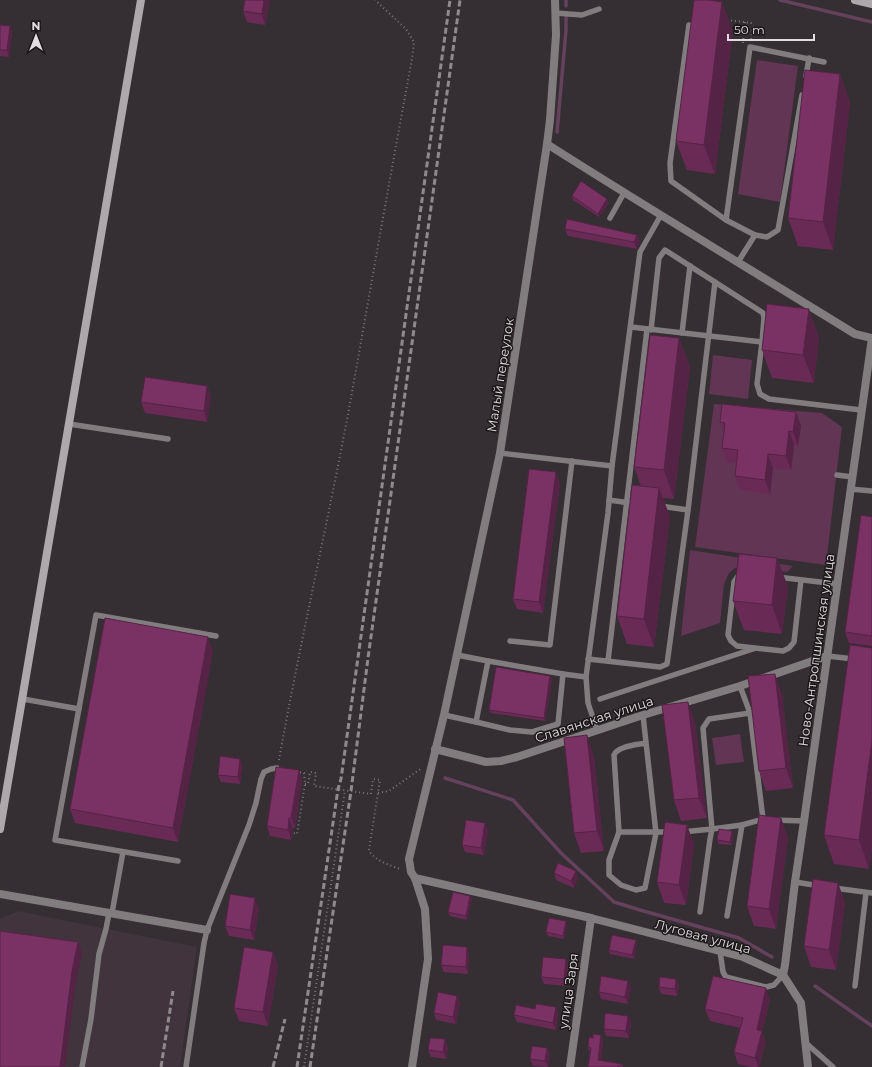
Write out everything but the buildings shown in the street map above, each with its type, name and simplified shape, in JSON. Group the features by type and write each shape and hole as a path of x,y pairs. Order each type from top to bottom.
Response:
{"street":[{"path":"0,829 141,0"},
{"name":"Малый переулок","path":"412,1067 428,959 425,909 409,859 444,715 500,453 550,120 556,35 555,0"},
{"path":"855,0 872,4"},
{"path":"547,144 624,193 855,334 872,337"},
{"name":"Ново-Антропшинская улица","path":"783,975 794,882 804,821 872,337"},
{"name":"Славянская улица","path":"436,749 486,762 501,762 597,730 740,686 827,656"},
{"name":"Луговая улица","path":"413,875 743,957 783,975"},
{"path":"0,894 207,930"},
{"name":"улица Заря","path":"570,1067 591,918"},
{"path":"783,975 801,1003 808,1067"}],"lane":[{"path":"555,13 582,16 599,9"},
{"path":"689,25 670,163 671,181 726,220 755,236 767,237 778,230 803,90"},
{"path":"726,220 750,48 824,62"},
{"path":"805,82 809,58"},
{"path":"610,218 624,193"},
{"path":"597,730 588,703 586,676 588,659 640,252 661,215"},
{"path":"738,262 755,236"},
{"path":"608,661 626,502 649,329 659,258 665,250 763,313 762,342 757,384 760,394 769,399 861,410"},
{"path":"682,333 690,266"},
{"path":"671,675 667,664 688,510 714,282"},
{"path":"630,327 762,342"},
{"path":"69,424 168,439"},
{"path":"500,453 612,466"},
{"path":"510,641 550,645 572,462"},
{"path":"837,475 852,477"},
{"path":"850,488 872,491"},
{"path":"609,500 634,503"},
{"path":"657,506 688,510"},
{"path":"749,573 743,573 738,576 734,582 728,635 731,641 737,646 783,651 789,648 794,642 801,580"},
{"path":"771,576 837,584"},
{"path":"178,861 56,840 96,615 216,636"},
{"path":"600,699 755,648"},
{"path":"457,654 563,674 586,676"},
{"path":"827,656 857,660"},
{"path":"588,659 660,667 667,664"},
{"path":"476,722 488,661"},
{"path":"444,715 510,730 532,732 558,724 563,674"},
{"path":"740,686 750,713 763,819"},
{"path":"23,699 79,709"},
{"path":"700,912 712,829 703,728 709,719 750,713"},
{"path":"642,716 646,743 656,833 645,888 636,890 621,885 609,875 609,860 619,832 614,755 620,748 646,743"},
{"path":"186,1067 207,930 249,825 256,803 260,779 264,772 277,768"},
{"path":"619,832 656,833 712,829 742,825 763,819 804,821"},
{"path":"727,916 742,825"},
{"path":"82,1067 91,1019 99,954 111,913 123,852"},
{"path":"794,882 823,886"},
{"path":"830,887 869,893 855,986"},
{"path":"720,951 722,972 726,978 766,987 774,985 783,975"},
{"path":"806,1043 833,1067"}],"path":[{"path":"277,768 288,705 348,410 412,59 414,42 406,29 375,0"},
{"path":"724,19 751,23 753,27 750,48"},
{"path":"743,46 745,22"},
{"path":"378,793 389,791 424,767"},
{"path":"290,832 297,834 305,784 304,773 291,770"},
{"path":"305,784 308,784 310,772 316,773 314,786 371,794 373,779 380,780 369,850 371,855 383,862 413,875"},
{"path":"304,1067 345,790"}],"shaded area":[{"path":"757,60 798,66 780,202 738,194"},
{"path":"713,355 752,360 748,399 709,394"},
{"path":"714,404 822,413 842,427 826,565 695,547"},
{"path":"690,550 793,566 787,572 744,567 735,568 729,573 724,584 720,623 681,636"},
{"path":"740,734 744,762 716,765 712,738"},
{"path":"18,911 197,947 180,1067 0,1067 0,919"}],"waterway":[{"path":"566,0 566,6"},
{"path":"780,0 872,22"},
{"path":"557,132 566,17"},
{"path":"445,778 513,800 561,853 614,902 739,938 772,957"},
{"path":"815,986 872,1026"}],"railway":[{"path":"297,1067 338,789 341,779 450,0"},
{"path":"310,1067 351,791 368,658 460,0"},
{"path":"161,1067 173,991"},
{"path":"273,1067 285,1019"}]}
